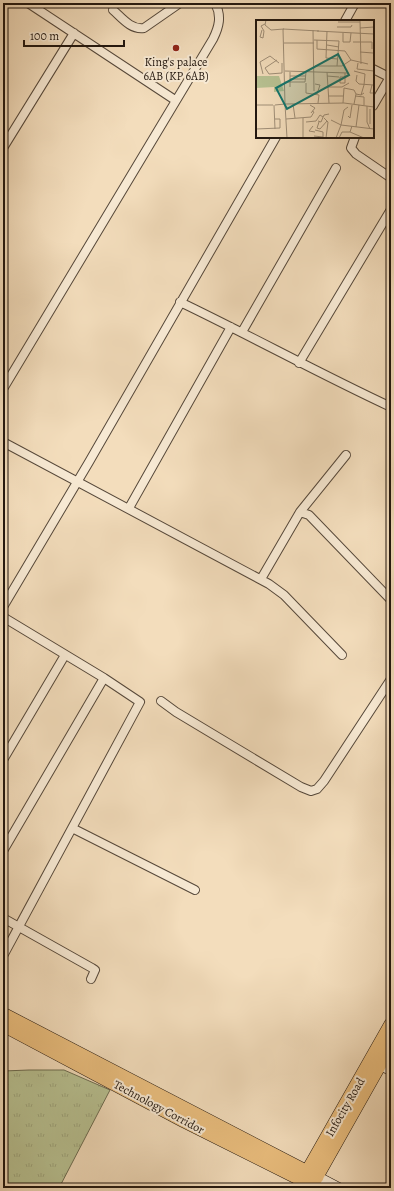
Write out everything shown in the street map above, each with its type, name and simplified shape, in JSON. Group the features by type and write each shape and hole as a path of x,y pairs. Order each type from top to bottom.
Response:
{"main road":[{"path":"3,1014 309,1183"},
{"name":"Infocity Road","path":"309,1183 391,1024"},
{"name":"Technology Corridor","path":"3,1025 184,1121 309,1183"},
{"name":"Infocity Road","path":"309,1183 385,1068 391,1045"}],"street":[{"path":"28,3 175,100"},
{"path":"112,10 133,27 144,28 180,3"},
{"path":"3,389 175,100 213,39 219,27 219,17 215,3"},
{"path":"346,20 355,3"},
{"path":"3,148 74,33"},
{"path":"374,69 391,77 374,104"},
{"path":"3,607 78,481 275,138"},
{"path":"355,138 351,148 356,154 391,178"},
{"path":"242,332 336,168"},
{"path":"299,363 390,211"},
{"path":"180,302 242,332 299,363 391,406"},
{"path":"129,508 231,327"},
{"path":"3,442 260,579 284,595 342,655"},
{"path":"260,579 300,512 346,456"},
{"path":"300,512 309,515 391,600"},
{"path":"3,617 104,678 140,702 3,956"},
{"path":"3,760 65,655"},
{"path":"3,852 104,678"},
{"path":"160,701 301,787 311,791 317,789 324,781 391,679"},
{"path":"72,828 195,890"},
{"path":"3,918 95,970 91,979"},
{"path":"309,1183 338,1188"}],"green space":[{"path":"64,1070 110,1090 59,1188 3,1188 3,1071"}],"place":[{"name":"King's palace 6AB (KP 6AB)","path":"176,48"}]}
